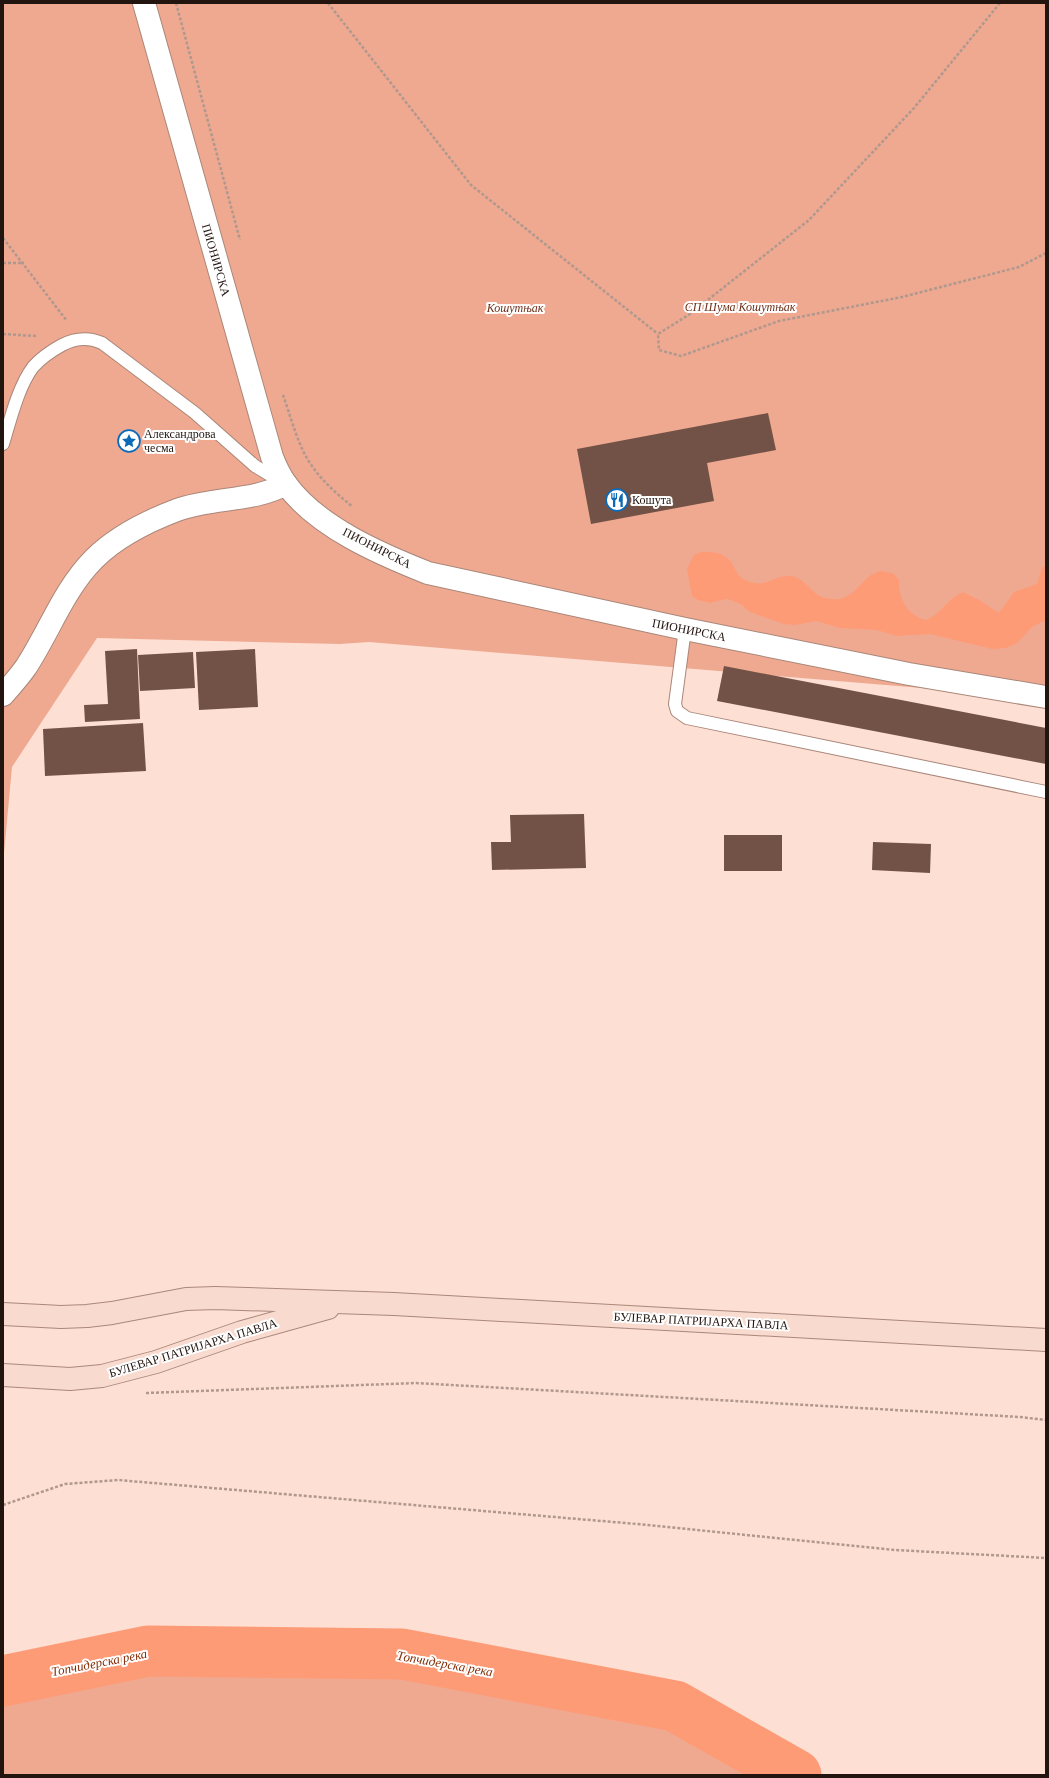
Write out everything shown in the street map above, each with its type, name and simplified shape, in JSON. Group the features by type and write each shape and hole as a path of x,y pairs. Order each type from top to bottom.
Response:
{"main road":[{"name":"БУЛЕВАР ПАТРИЈАРХА ПАВЛА","path":"3,1314 61,1317 87,1316 119,1312 186,1299 208,1298 357,1302 1046,1340"},
{"name":"БУЛЕВАР ПАТРИЈАРХА ПАВЛА","path":"3,1375 70,1379 102,1376 156,1362 275,1323 357,1302"}],"street":[{"name":"ПИОНИРСКА","path":"144,3 272,457 286,484 306,506 341,530 393,559 428,573 685,629 909,674 1046,697"},
{"path":"3,696 25,668 70,590 93,560 105,549 135,530 178,510 210,501 263,494 286,484"}],"lane":[{"path":"3,444 15,407 33,367 47,353 70,341 82,338 92,339 102,343 195,414 255,466 286,484"},
{"path":"685,629 675,692 677,711 681,716 706,723 1046,792"}],"path":[{"path":"176,3 240,242"},
{"path":"328,3 471,185 658,334 659,350 680,356 779,321 902,297 1019,267 1046,252"},
{"path":"658,334 690,314 809,220 914,108 1000,3"},
{"path":"3,238 82,338"},
{"path":"3,263 24,263"},
{"path":"283,393 295,430 311,466 333,490 359,511"},
{"path":"141,1393 416,1383 1020,1417 1046,1420"},
{"path":"3,1505 65,1484 118,1480 637,1524 895,1550 1046,1558"}],"green space":[{"name":"Кошутњак","path":"3,3 1046,3 1046,690 958,691 369,642 340,644 97,638 12,767 3,864"},
{"path":"148,1651 402,1654 675,1706 796,1775 3,1775 3,1681"}],"shaded area":[{"path":"701,552 711,552 725,556 732,563 740,577 751,582 763,583 783,576 795,577 815,593 825,598 843,598 856,590 871,575 879,571 894,574 899,580 900,593 905,605 919,618 926,620 936,614 953,598 963,592 999,613 1014,592 1037,584 1042,568 1046,565 1046,620 1032,627 1017,643 1006,648 992,649 930,634 896,636 877,630 840,628 816,621 795,625 784,624 750,612 742,605 731,600 726,599 710,603 698,600 692,596 687,569 694,555"}],"building":[{"path":"768,413 776,450 707,463 714,501 591,524 577,449"},
{"path":"137,649 140,719 85,722 84,705 108,704 105,651"},
{"path":"255,649 258,707 199,710 196,652"},
{"path":"193,652 195,688 140,691 138,655"},
{"path":"724,666 1046,728 1046,764 717,701"},
{"path":"143,723 146,771 45,776 43,729"},
{"path":"584,814 586,868 492,870 491,842 511,842 510,815"},
{"path":"724,835 782,835 782,871 724,871"},
{"path":"873,842 931,844 930,873 872,870"}],"waterway":[{"name":"Топчидерска река","path":"3,1681 148,1651 402,1654 675,1706 796,1775"}],"place":[{"name":"Александрова чесма","path":"129,441"},
{"name":"Кошута","path":"617,500"}],"park label":[{"name":"СП Шума Кошутњак","path":"740,307"}]}
